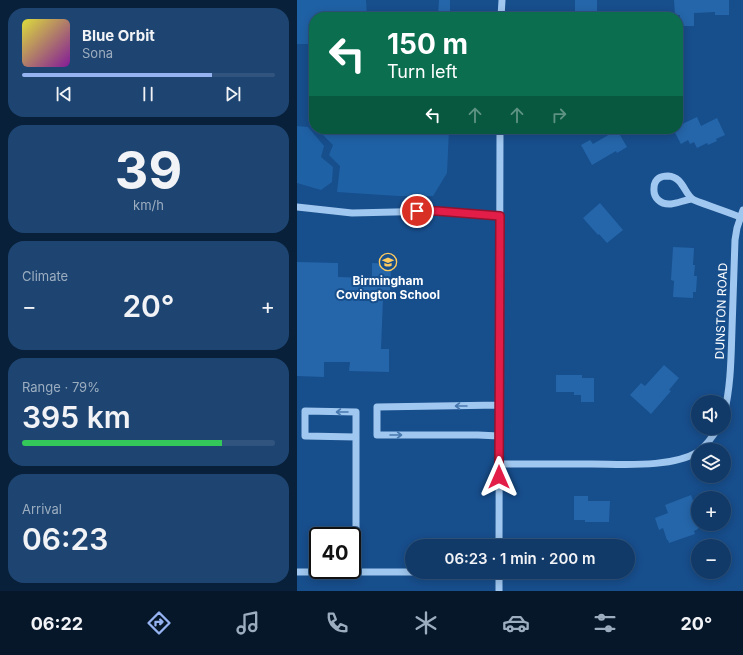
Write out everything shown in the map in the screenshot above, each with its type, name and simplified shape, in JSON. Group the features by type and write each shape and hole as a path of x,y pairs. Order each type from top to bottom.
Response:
{"street":[{"path":"501,12 502,0"},
{"path":"499,539 500,134"},
{"path":"692,199 681,182 675,177 669,176 660,177 657,179 653,189 655,196 661,202 670,204 692,199 741,213"},
{"path":"297,207 352,213 437,211 500,216"},
{"name":"DUNSTON ROAD","path":"728,395 735,240 741,213"},
{"path":"499,405 377,407 377,435 499,436"},
{"path":"356,437 305,436 305,411 355,412 356,437 356,527"},
{"path":"499,464 649,463 678,460 691,455"},
{"path":"297,572 309,572"},
{"path":"361,572 405,572"},
{"path":"499,579 499,591"}],"shaded area":[{"path":"297,0 366,0 367,12 309,12 309,44 297,44"},
{"path":"297,126 308,127 309,134 314,134 324,146 321,157 333,167 332,182 321,190 297,183"},
{"path":"322,134 449,134 447,173 433,196 398,196 337,192 340,166 329,155 333,145"}],"building":[{"path":"439,0 450,0 450,12 438,12"},
{"path":"575,0 597,0 597,12 575,12"},
{"path":"674,0 729,0 729,15 715,15 715,12 694,13 694,26 683,26 683,12 675,12"},
{"path":"697,117 701,126 717,118 725,135 716,139 717,141 708,145 707,143 697,148 694,142 690,144 688,140 681,144 676,134 683,134 683,124"},
{"path":"610,134 619,134 627,147 617,153 616,151 592,165 581,145 590,140 593,144"},
{"path":"600,203 623,230 607,243 583,218"},
{"path":"673,247 694,248 694,276 697,276 696,292 693,292 693,298 673,297 674,281 671,280"},
{"path":"297,262 338,263 338,277 372,278 372,263 391,264 390,299 383,299 381,349 389,349 389,372 349,371 350,362 324,362 324,377 297,376"},
{"path":"664,365 679,378 669,390 671,391 651,414 630,395 641,383 645,386"},
{"path":"556,375 582,375 582,378 594,378 594,402 581,402 581,395 574,395 574,392 556,392"},
{"path":"691,495 691,531 694,531 695,534 669,543 663,528 659,530 655,518 668,513 665,505"},
{"path":"574,496 588,496 588,501 610,501 609,522 585,522 585,520 574,520"}],"place":[{"name":"Birmingham Covington School","path":"388,262"}],"route":[{"path":"417,211 437,211 500,216 499,477"}]}
